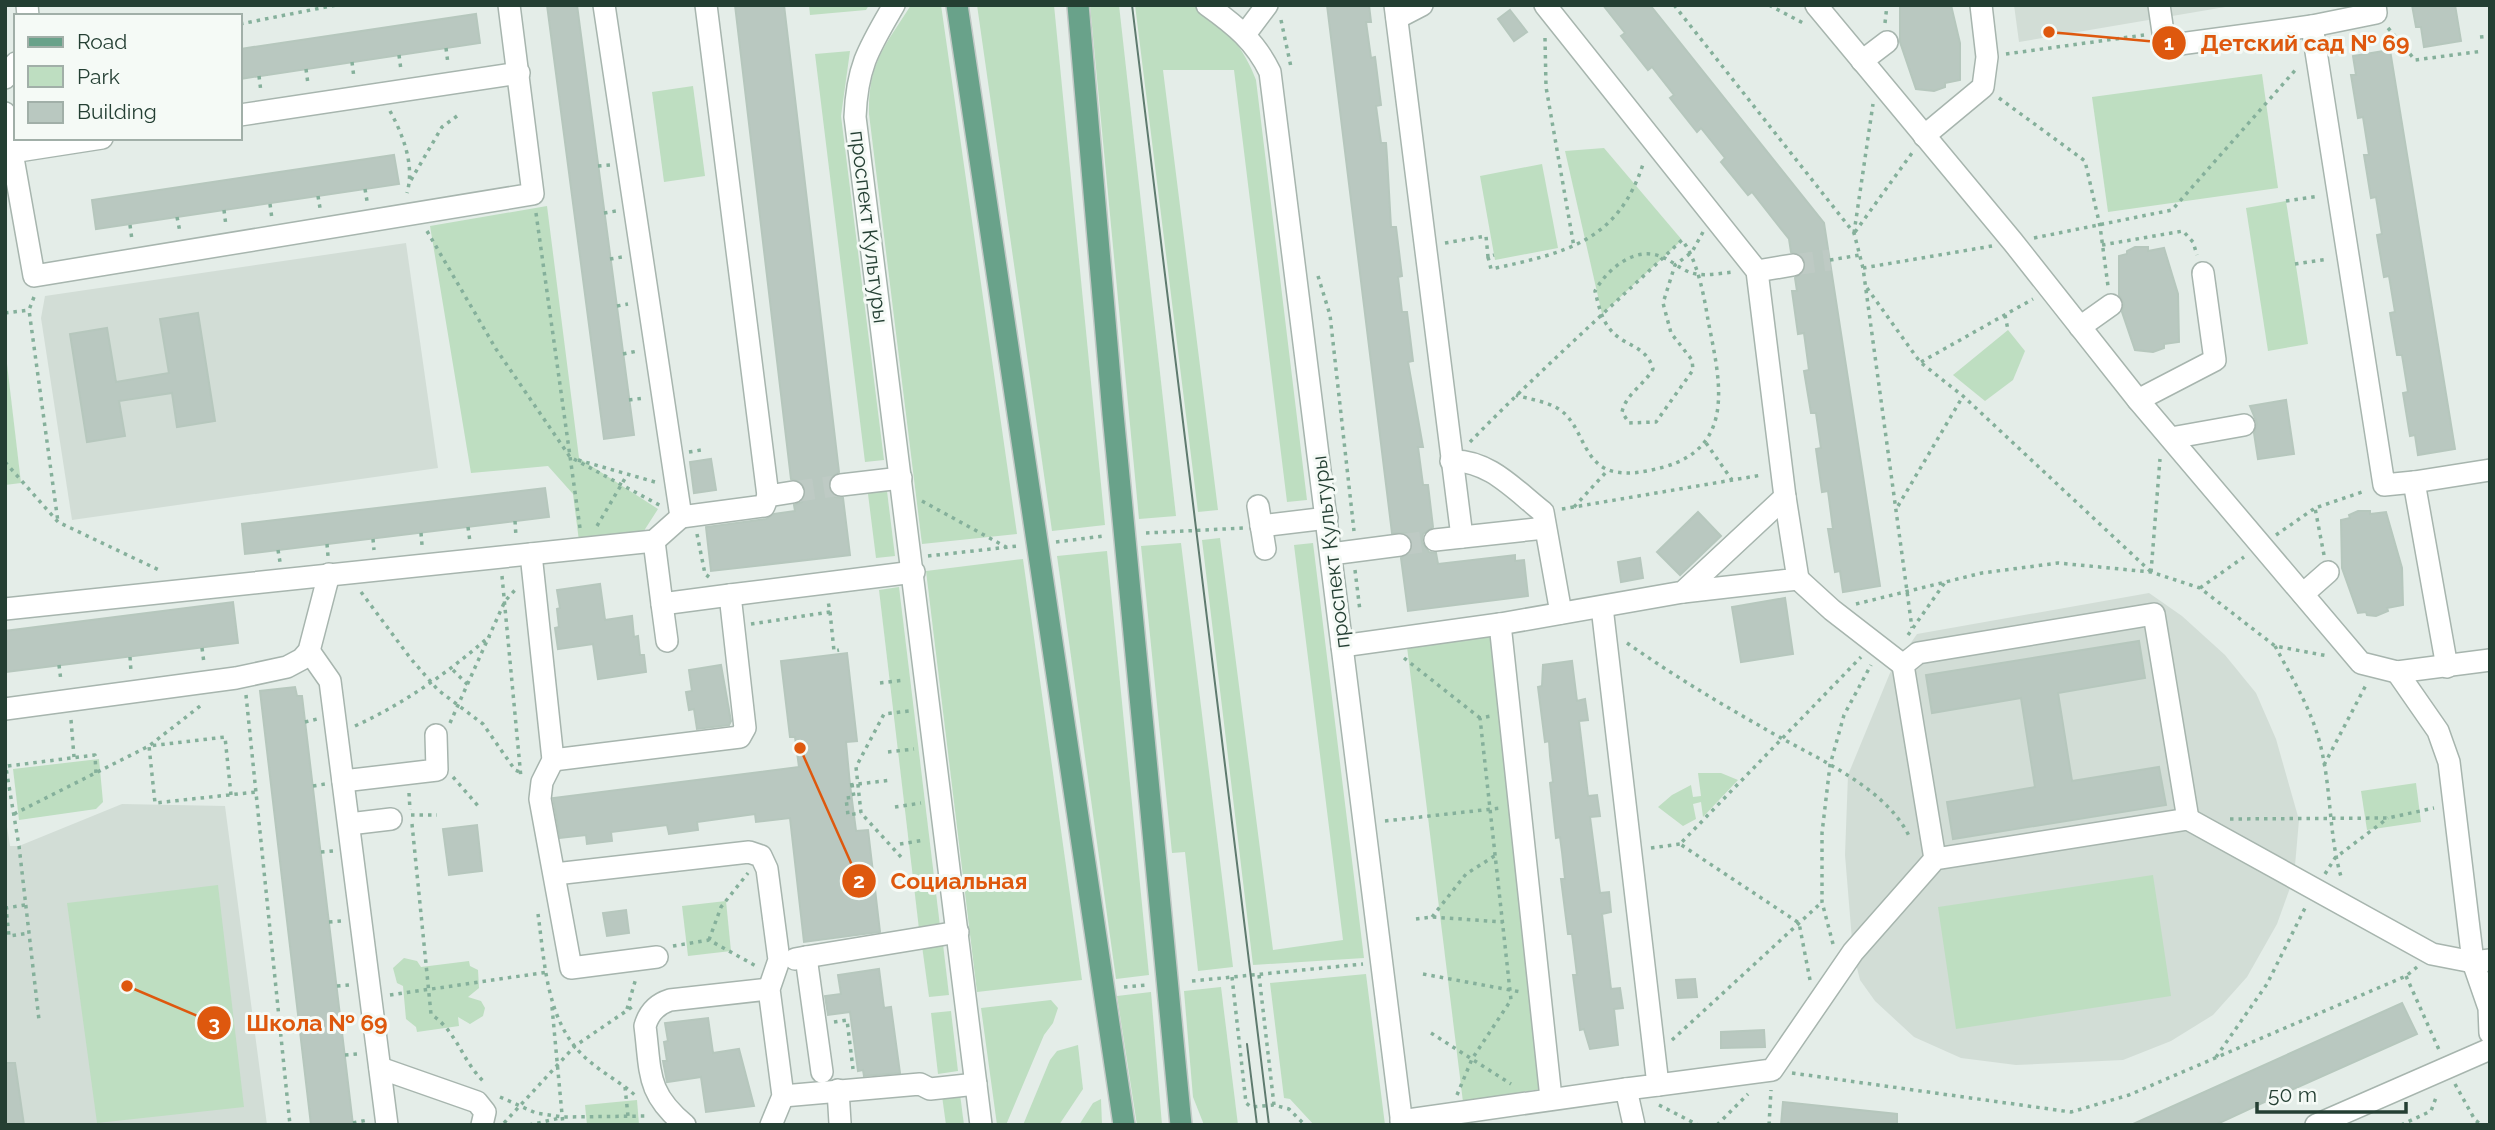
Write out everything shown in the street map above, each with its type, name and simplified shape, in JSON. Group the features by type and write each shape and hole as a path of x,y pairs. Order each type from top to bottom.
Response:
{"main road":[{"path":"957,5 1121,1122"},
{"path":"1078,5 1118,468 1181,1125"}],"street":[{"path":"8,122 34,276 533,194 509,5"},
{"path":"604,5 677,489 687,516"},
{"path":"5,609 351,572 531,563 583,548 654,541 687,516 764,506 768,496 706,5"},
{"name":"проспект Культуры","path":"894,5 865,54 856,82 855,117 901,484 918,564 931,708 981,1125"},
{"name":"проспект Культуры","path":"1208,5 1245,33 1260,51 1270,72 1402,1123"},
{"path":"1245,33 1267,5"},
{"path":"1422,5 1396,12 1462,537"},
{"path":"1816,5 2013,242 2138,400 2303,594 2368,665 2397,673 2490,660"},
{"path":"1924,136 1983,87 1987,57 1981,5"},
{"path":"2159,5 2165,46 2312,26 2375,9"},
{"path":"1546,7 1713,212 1757,271 1798,579 1832,610 1888,653 1918,653 2154,614 2188,819"},
{"path":"2312,26 2384,485 2490,470"},
{"path":"1862,61 1887,42"},
{"path":"242,115 519,73"},
{"path":"12,152 89,140"},
{"path":"1757,271 1793,265"},
{"path":"2138,400 2215,360 2203,273"},
{"path":"2080,327 2110,305"},
{"path":"2167,434 2244,425"},
{"path":"1451,461 1468,460 1483,466 1544,520 1561,613"},
{"path":"2414,482 2446,667"},
{"path":"841,485 901,484"},
{"path":"768,496 793,492"},
{"path":"1683,592 1785,497"},
{"path":"1265,549 1260,516 1327,518"},
{"path":"1435,540 1544,520"},
{"path":"654,541 667,641"},
{"path":"1331,554 1400,545"},
{"path":"531,563 554,760 542,782 540,799 571,968 657,957"},
{"path":"662,604 918,564"},
{"path":"2303,594 2328,572"},
{"path":"5,709 240,677 287,667 302,659 309,651 329,574"},
{"path":"1342,646 1500,624 1683,592 1798,579"},
{"path":"554,760 743,734 745,728 730,595"},
{"path":"1602,607 1658,1084"},
{"path":"1500,624 1539,996 1543,1099"},
{"path":"309,651 326,671 330,681 387,1125"},
{"path":"1888,653 1935,859"},
{"path":"2397,673 2438,731 2449,762 2489,1008 2490,1033"},
{"path":"343,781 437,770 436,735"},
{"path":"349,824 401,817"},
{"path":"1402,1123 1543,1099 1772,1070 1840,970 1935,859 2188,819 2432,954 2481,961"},
{"path":"555,874 749,852 761,856 767,869 783,1096 771,1125"},
{"path":"685,1125 662,1104 653,1087 645,1026 647,1017 662,1003 774,975 806,957 958,932"},
{"path":"806,957 822,1072"},
{"path":"2316,1125 2490,1049"},
{"path":"380,1069 477,1102 485,1112 482,1125"},
{"path":"783,1096 920,1084 930,1089 976,1084"},
{"path":"840,1123 847,1089"},
{"path":"1626,1089 1634,1125"}],"path":[{"path":"242,24 336,5"},
{"path":"1674,5 1854,233 1863,268 1909,590 1912,628"},
{"path":"1546,7 1543,66 1545,87 1574,247"},
{"path":"2375,9 2414,60 2483,51"},
{"path":"1987,57 2163,32"},
{"path":"2480,37 2490,36"},
{"path":"1863,268 2100,226 2172,210 2315,47"},
{"path":"1983,87 2085,161 2100,226 2110,305"},
{"path":"1854,233 1874,100 1884,88"},
{"path":"381,93 404,138 410,182 409,215 570,457 687,516 705,574 730,595"},
{"path":"410,182 419,161 442,127 457,116"},
{"path":"1425,246 1486,236 1491,269 1555,256 1574,247 1617,217 1636,187 1651,136"},
{"path":"1854,233 1924,136"},
{"path":"2286,201 2338,193"},
{"path":"533,194 583,548"},
{"path":"1713,212 1692,252 1675,265 1663,303 1664,315 1671,333 1692,360 1693,370 1656,422 1629,423 1622,412 1625,400 1645,383 1653,369 1650,358 1638,346 1615,334 1602,314 1595,291 1608,272 1626,260 1651,253 1664,257 1675,265 1696,274 1757,271"},
{"path":"2102,245 2183,231 2193,242 2203,273"},
{"path":"1451,461 1516,395 1682,240 1692,252 1720,377 1720,398 1706,443 1678,463 1632,473 1608,470 1595,461 1571,421 1557,408 1516,395"},
{"path":"1488,257 1494,255"},
{"path":"1830,260 1860,255"},
{"path":"2295,264 2348,255"},
{"path":"42,275 29,310 58,522"},
{"path":"1865,285 1920,362 1963,396 2151,572"},
{"path":"1920,362 2050,289"},
{"path":"5,313 29,310"},
{"path":"2005,315 2008,330"},
{"path":"1897,508 1963,396"},
{"path":"2151,572 2167,434"},
{"path":"1706,443 1732,480"},
{"path":"570,457 677,489"},
{"path":"5,462 58,522 197,588"},
{"path":"1574,507 1608,470"},
{"path":"1544,520 1574,507 1782,471"},
{"path":"583,548 628,475"},
{"path":"901,484 1006,547"},
{"path":"2328,572 2315,508 2384,485"},
{"path":"1140,533 1260,516"},
{"path":"1054,542 1107,535"},
{"path":"918,564 1019,546"},
{"path":"436,735 447,727 460,705 505,601 531,563"},
{"path":"1832,610 1947,581 2058,563 2151,572 2200,588 2275,646 2310,717 2319,740 2332,820 2335,858 2351,909"},
{"path":"351,572 365,598 438,690 483,724 515,770 520,772"},
{"path":"1631,851 1680,844 1781,739 1888,653 1912,628 1947,581"},
{"path":"837,596 827,597 834,651 839,650"},
{"path":"747,625 830,612"},
{"path":"1605,628 1678,679 1848,775 1901,818 1910,838"},
{"path":"337,731 355,726 397,705 453,670 492,634"},
{"path":"1382,642 1480,718 1511,990 1507,1009 1472,1059 1459,1085 1458,1114"},
{"path":"2275,646 2368,665 2323,766"},
{"path":"1840,970 1822,902 1822,833 1830,765 1844,715 1888,653"},
{"path":"453,670 468,685"},
{"path":"14,814 149,746 240,677 256,792 290,1125"},
{"path":"69,700 74,757"},
{"path":"901,857 861,813 856,767 884,714 931,708"},
{"path":"1480,718 1510,714"},
{"path":"149,746 225,737 231,795"},
{"path":"149,746 155,803 256,792"},
{"path":"38,1020 7,764 95,755 96,772"},
{"path":"437,770 452,775 479,807"},
{"path":"406,774 401,817 431,1014 448,1026 464,1059 490,1088"},
{"path":"152,776 159,775"},
{"path":"861,813 848,815 846,798 854,797 851,784 892,780"},
{"path":"2230,819 2388,818 2454,804"},
{"path":"1385,821 1520,806"},
{"path":"401,817 437,815"},
{"path":"2215,1058 2266,984 2315,889 2335,858 2388,818"},
{"path":"1680,844 1799,923 1815,1008"},
{"path":"1433,917 1466,874 1496,855"},
{"path":"709,940 721,908 761,856"},
{"path":"1654,1057 1822,902"},
{"path":"26,905 6,908 9,936 29,933"},
{"path":"1416,919 1433,917 1503,922"},
{"path":"657,957 663,948 709,940 774,975"},
{"path":"1772,1070 2071,1112 2129,1095 2406,976 2432,954"},
{"path":"626,1009 636,980 634,960"},
{"path":"1192,981 1365,964"},
{"path":"371,997 571,968"},
{"path":"1259,974 1274,1105"},
{"path":"1423,974 1539,996"},
{"path":"2406,976 2462,1101 2474,1120 2482,1125"},
{"path":"1232,977 1246,1103 1251,1107 1274,1105 1289,1109 1306,1125"},
{"path":"1117,988 1150,985"},
{"path":"551,1001 563,1125"},
{"path":"502,1125 558,1068 575,1046 637,1004"},
{"path":"815,1024 847,1020 847,1089"},
{"path":"1430,1033 1543,1099"},
{"path":"575,1046 587,1060 625,1086 640,1100"},
{"path":"2401,1125 2431,1111 2447,1066"},
{"path":"1717,1125 1772,1070"},
{"path":"1769,1125 1772,1070"},
{"path":"625,1086 628,1116"},
{"path":"499,1097 536,1113 562,1117 649,1116"},
{"path":"645,1108 654,1122"},
{"path":"529,1125 562,1117"}],"shaded area":[{"path":"2014,5 2237,5 2019,42"},
{"path":"406,243 438,468 72,520 41,318 45,296"},
{"path":"2149,593 2182,616 2225,655 2256,693 2276,739 2299,820 2294,877 2277,924 2247,977 2213,1015 2171,1041 2123,1060 2016,1065 1961,1058 1914,1037 1875,1001 1860,980 1853,952 1845,855 1848,775 1890,673 1917,634"},
{"path":"122,804 225,806 267,1125 5,1125 5,814 10,846 19,846"}],"green space":[{"path":"1176,4 1200,9 1221,25 1239,46 1256,80 1307,500 1287,502 1234,70 1163,70 1218,510 1198,512 1135,5"},
{"path":"809,5 869,5 866,10 810,15"},
{"path":"911,5 941,5 1017,534 922,544 869,114 869,96 875,68 886,44"},
{"path":"977,5 1054,5 1105,525 1052,531"},
{"path":"1090,5 1119,5 1176,516 1139,519"},
{"path":"850,51 841,116 884,460 865,462 815,54"},
{"path":"2262,74 2278,188 2108,212 2092,97"},
{"path":"693,86 705,176 664,182 652,92"},
{"path":"1604,148 1682,240 1602,314 1565,151"},
{"path":"1542,164 1558,248 1495,260 1480,176"},
{"path":"2286,201 2308,344 2268,351 2246,208"},
{"path":"547,206 579,458 658,509 640,537 579,541 573,494 548,466 471,473 430,226"},
{"path":"2008,330 2025,351 2013,380 1985,401 1953,375"},
{"path":"5,347 21,483 5,485"},
{"path":"886,483 895,556 876,558 867,486"},
{"path":"1220,538 1273,950 1343,940 1294,545 1313,543 1364,958 1253,965 1202,540"},
{"path":"1181,543 1233,967 1198,971 1185,852 1172,853 1141,546"},
{"path":"1107,551 1149,975 1116,979 1057,556"},
{"path":"1023,559 1082,980 977,992 926,571"},
{"path":"899,587 940,926 919,929 879,590"},
{"path":"1491,635 1541,1089 1463,1102 1407,647"},
{"path":"99,759 103,802 96,809 19,820 13,769"},
{"path":"1698,773 1721,773 1738,780 1703,817 1701,802 1693,804 1696,819 1683,826 1658,807 1672,795 1691,785 1693,797 1701,796"},
{"path":"2416,783 2421,822 2367,830 2361,791"},
{"path":"2153,875 2171,996 1956,1029 1938,907"},
{"path":"218,885 244,1107 97,1123 67,903"},
{"path":"726,901 731,951 688,956 682,906"},
{"path":"943,944 949,995 929,997 922,946"},
{"path":"404,958 417,961 421,967 469,961 470,966 478,970 479,988 468,997 481,1001 485,1008 483,1016 470,1024 458,1017 459,1026 417,1032 416,1027 406,1019 403,986 397,983 393,968"},
{"path":"1366,974 1385,1125 1314,1125 1290,1099 1284,1098 1270,983"},
{"path":"1221,987 1238,1125 1204,1125 1193,1097 1184,991"},
{"path":"1151,992 1162,1125 1137,1125 1117,996"},
{"path":"1051,1000 1058,1008 1053,1023 1044,1035 1006,1125 997,1125 981,1008"},
{"path":"951,1011 958,1071 938,1074 931,1013"},
{"path":"1078,1045 1083,1089 1059,1125 1023,1125 1050,1060 1057,1051"},
{"path":"960,1094 964,1125 946,1125 942,1096"},
{"path":"1101,1099 1102,1125 1079,1125 1093,1103"},
{"path":"637,1100 639,1125 587,1125 585,1105"}],"building":[{"path":"547,5 577,5 634,435 604,439"},
{"path":"735,5 784,5 839,472 829,479 828,487 835,497 843,498 850,555 711,571 706,527 766,519 774,514 795,511 794,505 802,502 806,491 803,483 791,479"},
{"path":"1327,5 1369,5 1371,22 1366,22 1371,58 1375,57 1381,105 1376,106 1381,143 1386,143 1391,227 1396,227 1402,276 1398,277 1402,312 1407,312 1413,361 1408,362 1423,447 1418,447 1423,485 1428,485 1433,527 1423,534 1422,542 1429,552 1436,553 1438,564 1515,555 1515,561 1524,560 1528,596 1408,611 1401,558 1412,551 1413,543 1406,533 1392,533"},
{"path":"1603,5 1650,5 1824,223 1880,586 1843,592 1840,571 1835,572 1828,529 1833,529 1828,491 1822,492 1816,449 1821,448 1816,413 1811,413 1804,371 1809,370 1804,333 1798,334 1792,291 1797,291 1795,278 1805,269 1803,257 1791,252 1789,239 1752,192 1748,195 1721,162 1725,158 1701,128 1697,132 1670,98 1674,95 1652,67 1648,70 1621,36 1625,33"},
{"path":"1900,5 1951,5 1960,43 1960,80 1945,83 1945,87 1934,91 1916,89 1900,42"},
{"path":"2412,5 2455,5 2461,41 2424,47 2421,27 2416,27"},
{"path":"1510,10 1527,32 1514,41 1498,19"},
{"path":"476,14 480,43 242,79 242,49"},
{"path":"2390,50 2455,449 2418,455 2415,435 2410,436 2403,393 2408,392 2402,355 2397,355 2390,313 2395,312 2389,276 2384,277 2377,235 2382,234 2376,197 2371,198 2364,155 2369,155 2363,117 2358,118 2351,75 2356,75 2353,56"},
{"path":"394,155 399,184 96,229 92,200"},
{"path":"2135,247 2148,247 2148,251 2164,248 2178,294 2179,342 2164,344 2164,348 2153,352 2135,350 2122,312 2124,304 2119,295 2119,256 2127,254 2127,251"},
{"path":"198,313 215,421 177,427 172,393 119,401 125,436 87,442 70,334 107,328 116,382 169,373 160,319"},
{"path":"2286,400 2294,454 2258,459 2254,433 2257,423 2250,406"},
{"path":"711,459 716,490 694,493 690,462"},
{"path":"545,488 549,517 245,554 242,524"},
{"path":"2358,511 2370,511 2370,514 2386,512 2402,568 2403,605 2387,608 2388,611 2376,616 2367,615 2366,612 2358,613 2342,568 2341,520 2350,518 2349,515"},
{"path":"1698,512 1721,536 1680,575 1657,552"},
{"path":"1640,558 1643,578 1621,582 1618,562"},
{"path":"600,584 605,620 632,616 634,637 638,636 640,655 644,655 646,672 598,679 593,644 558,649 555,628 559,627 557,609 560,608 557,590"},
{"path":"1785,598 1793,654 1741,662 1732,607"},
{"path":"233,602 238,643 5,672 5,631"},
{"path":"2139,641 2145,678 2058,693 2072,781 2159,767 2166,805 1953,839 1947,802 2035,787 2021,698 1932,713 1926,675"},
{"path":"847,653 857,741 846,742 850,785 856,831 868,830 880,932 804,942 790,818 756,822 755,814 697,822 698,830 669,834 667,825 611,832 612,841 587,844 586,835 560,838 553,798 799,767 795,737 790,737 781,661"},
{"path":"1572,661 1577,701 1585,699 1588,720 1579,721 1588,796 1597,795 1600,816 1590,817 1600,893 1609,892 1611,912 1602,914 1611,989 1620,988 1623,1008 1614,1009 1618,1045 1590,1049 1584,1029 1580,1030 1573,975 1577,975 1572,934 1568,934 1561,879 1565,879 1562,852 1560,837 1556,838 1550,783 1553,782 1549,741 1545,742 1538,687 1542,686 1543,665"},
{"path":"721,665 731,721 729,725 697,729 694,709 689,710 686,692 692,691 689,670"},
{"path":"295,687 297,696 302,696 353,1125 311,1125 260,691"},
{"path":"477,825 482,871 449,875 443,829"},
{"path":"626,910 629,933 607,936 603,913"},
{"path":"879,969 884,1008 891,1007 900,1073 864,1076 863,1070 858,1071 850,1012 828,1015 825,996 841,994 838,975"},
{"path":"1695,979 1697,997 1678,998 1676,980"},
{"path":"2402,1003 2417,1034 2215,1125 2131,1125"},
{"path":"708,1018 713,1053 739,1049 754,1106 706,1112 701,1077 667,1082 663,1061 667,1061 665,1023"},
{"path":"1764,1030 1765,1047 1721,1048 1721,1032"},
{"path":"5,1063 15,1063 24,1125 5,1125"},
{"path":"1783,1102 1897,1114 1897,1125 1781,1125"}],"tunnel":[{"path":"1793,265 1830,260"},
{"path":"793,492 841,485"},
{"path":"1400,545 1435,540"}],"tram line":[{"path":"1132,5 1269,1125"},
{"path":"1247,1044 1257,1125"}],"place":[{"name":"Детский сад № 69","path":"2049,32"},
{"name":"Социальная","path":"800,748"},
{"name":"Школа № 69","path":"127,986"}]}
